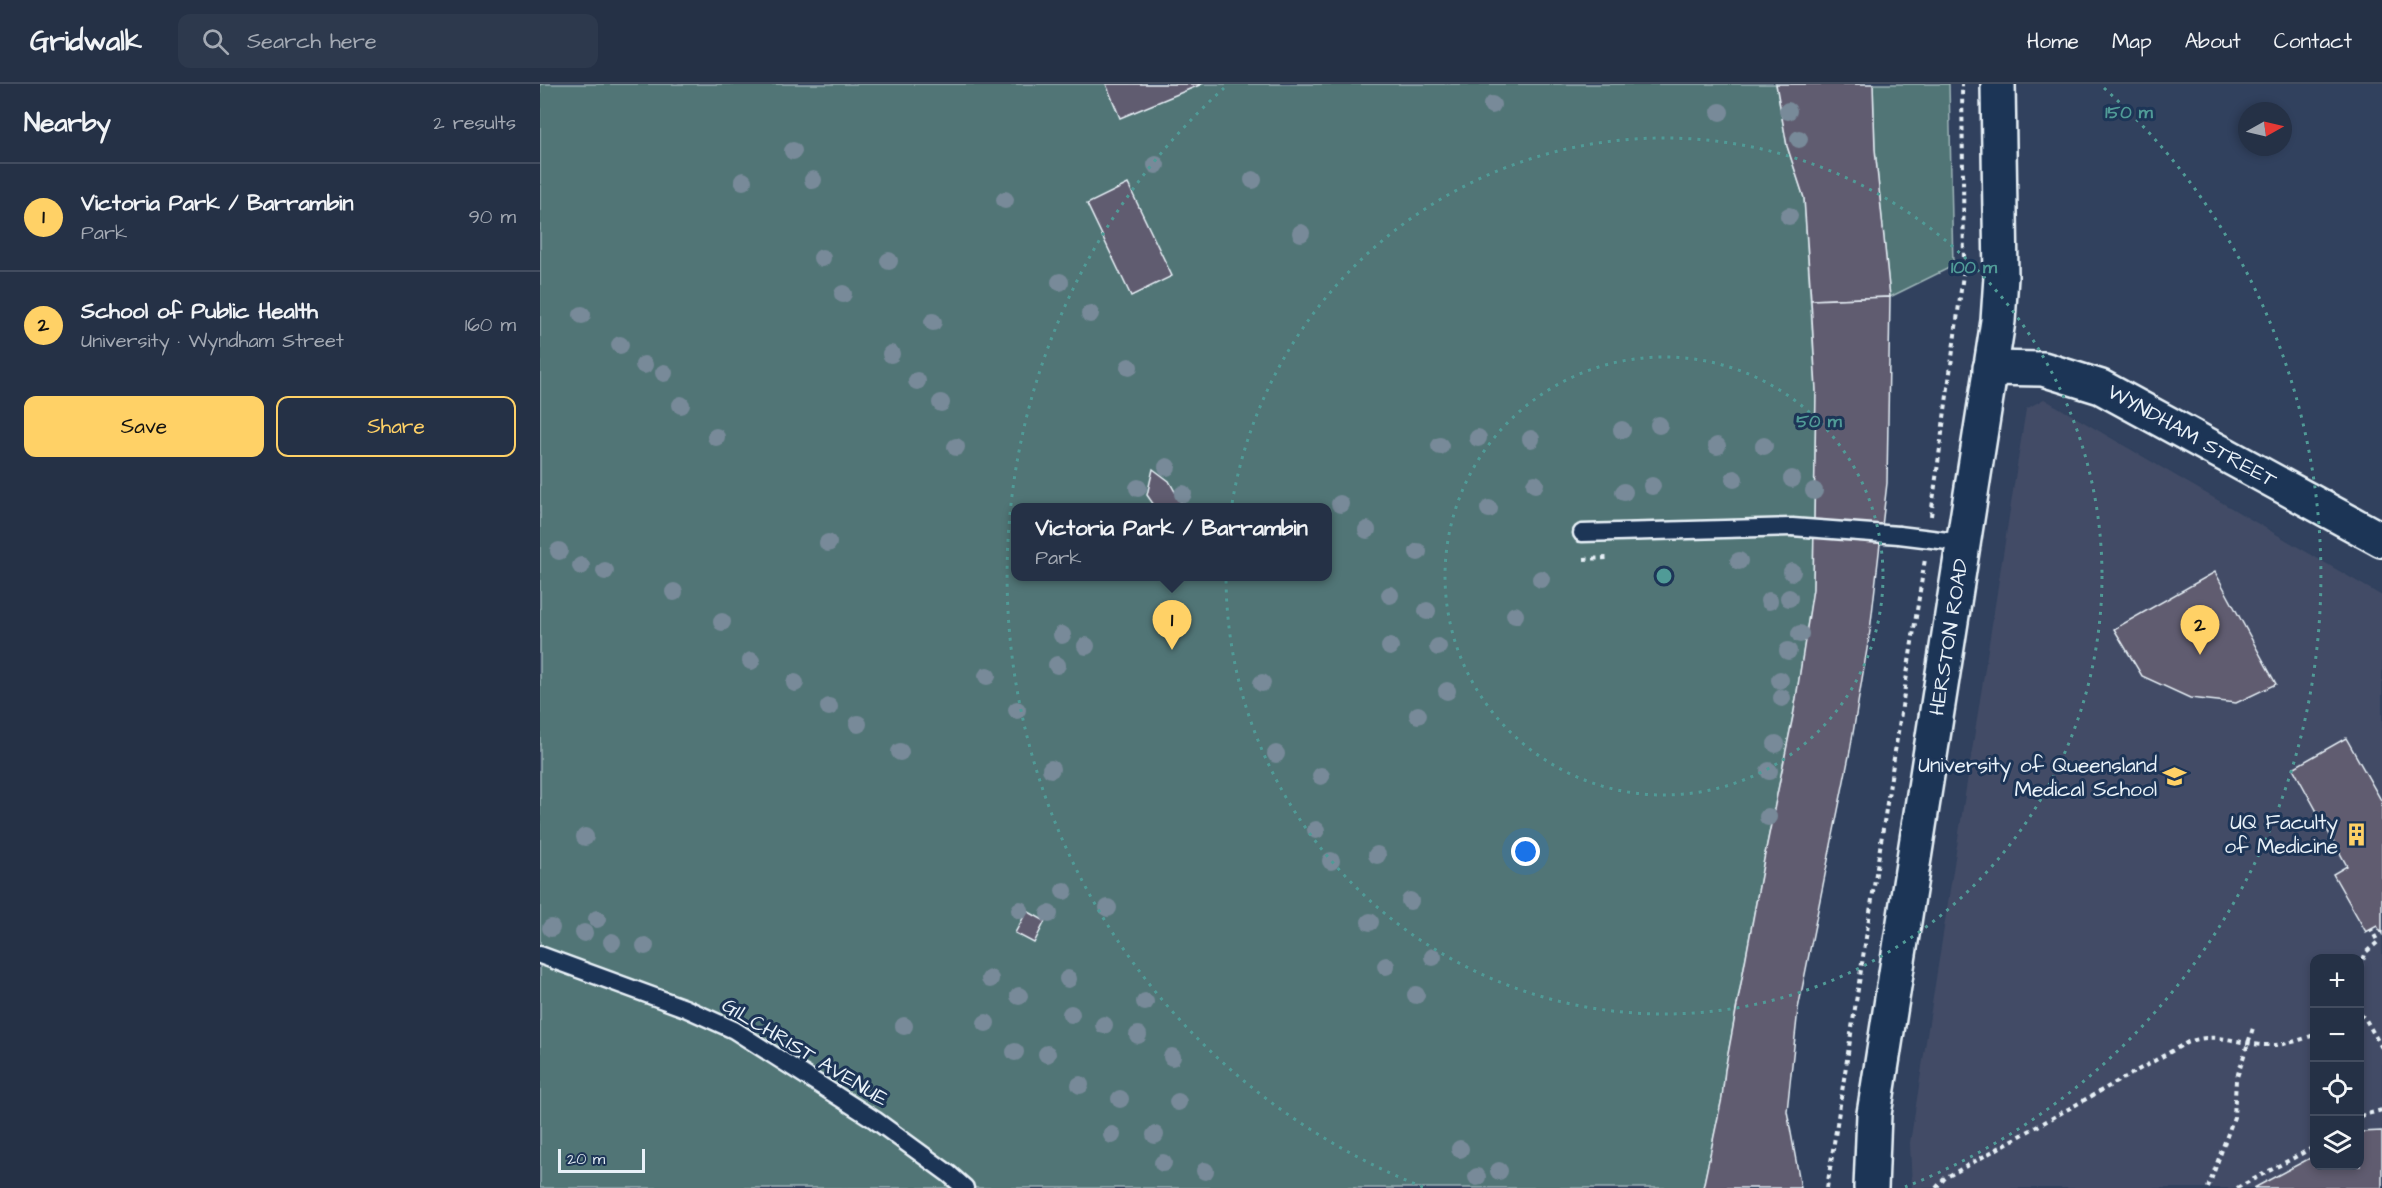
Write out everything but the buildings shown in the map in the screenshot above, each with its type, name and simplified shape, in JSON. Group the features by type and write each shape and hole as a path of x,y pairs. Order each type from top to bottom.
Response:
{"main road":[{"name":"HERSTON ROAD","path":"1871,1188 1874,1114 1998,321 2001,277 1998,84"},
{"name":"WYNDHAM STREET","path":"1990,368 2043,369 2101,387 2382,540"}],"lane":[{"path":"1582,533 1792,527 1899,535 1964,543"},
{"name":"GILCHRIST AVENUE","path":"540,955 675,1004 734,1030 875,1120 950,1174 964,1188"}],"path":[{"path":"1827,1188 1928,538 1964,267 1962,84"},
{"path":"2364,957 2366,952 2378,942 2371,929"},
{"path":"2364,1018 2382,1048"},
{"path":"2208,1188 2234,1117 2236,1080 2253,1029"},
{"path":"1936,1188 1945,1178 2188,1042 2202,1037 2214,1037 2271,1046 2310,1036"},
{"path":"2364,1115 2382,1110"},
{"path":"2237,1188 2310,1149"}],"shaded area":[{"name":"University of Queensland Medical School","path":"2044,399 2382,596 2382,1188 1912,1188 1910,1143 2026,409"}],"green space":[{"path":"540,84 1776,84 1787,146 1804,198 1816,390 1813,589 1794,711 1703,1188 540,1188"},
{"path":"1873,84 1949,84 1953,266 1890,297 1875,149"}],"place":[{"name":"Victoria Park / Barrambin","path":"1172,650"},
{"name":"School of Public Health","path":"2200,655"},
{"name":"University of Queensland Medical School","path":"2175,777"},
{"name":"UQ Faculty of Medicine","path":"2356,834"}]}
